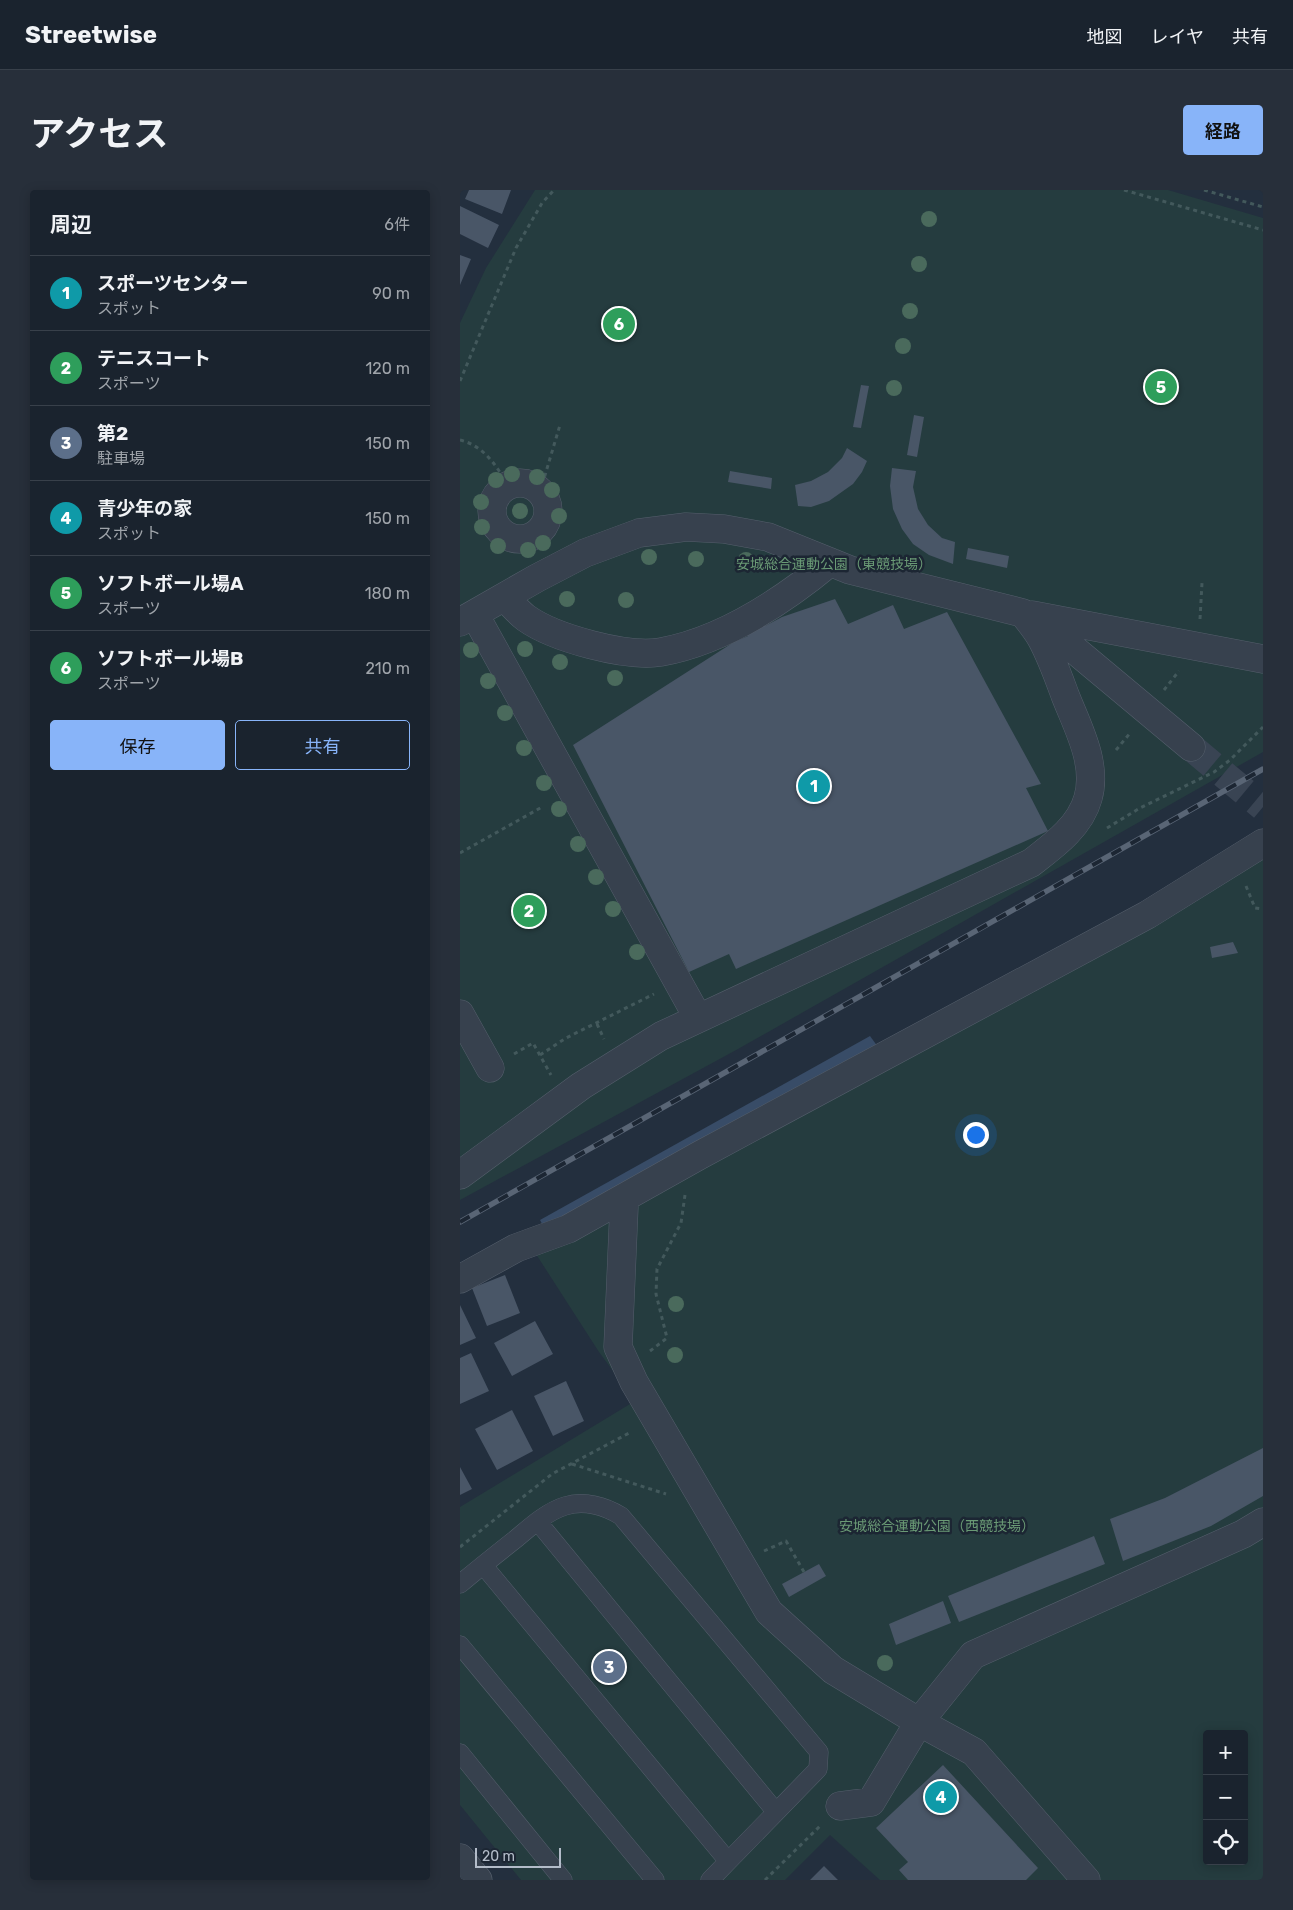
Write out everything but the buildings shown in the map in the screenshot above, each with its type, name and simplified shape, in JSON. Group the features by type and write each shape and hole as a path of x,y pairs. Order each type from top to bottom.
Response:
{"street":[{"path":"521,483 531,485 540,492 548,504 546,522 542,530 527,539 518,539 501,532 495,524 492,515 492,505 496,496 508,486 521,483"},
{"path":"698,1018 467,618 585,553 639,533 686,527 724,529 768,537 850,570 1023,613 1263,659"},
{"path":"504,597 527,618 556,633 608,649 659,652 684,646 714,635 751,617 786,597 830,562"},
{"path":"1023,613 1076,650 1191,747"},
{"path":"460,1175 581,1086 660,1036 1031,863 1062,840 1078,818 1088,798 1090,773 1086,750 1053,663 1041,637 1023,613"},
{"path":"460,1279 516,1248 568,1229 700,1155 1147,915 1263,843"},
{"path":"460,1014 490,1068"},
{"path":"624,1207 618,1347 634,1382 655,1419 769,1612 833,1670 919,1722 974,1752 1086,1880"},
{"path":"840,1806 871,1802 919,1722 974,1655 1243,1534 1263,1522"},
{"path":"460,1858 478,1880"}],"lane":[{"path":"460,1584 538,1522 565,1506 581,1504 608,1508 621,1516 819,1752 818,1769 710,1880"},
{"path":"538,1522 776,1812"},
{"path":"483,1565 728,1861"},
{"path":"460,1645 655,1880"},
{"path":"460,1753 564,1880"}],"path":[{"path":"460,381 516,248 542,203 554,190"},
{"path":"1124,190 1263,230"},
{"path":"1204,190 1263,207"},
{"path":"540,492 560,425"},
{"path":"460,440 479,448 499,470 508,486"},
{"path":"1199,646 1202,583"},
{"path":"1101,832 1140,808 1214,772 1230,760 1263,726"},
{"path":"460,853 542,806"},
{"path":"1246,884 1255,908 1263,909"},
{"path":"540,1055 566,1038 630,1006"},
{"path":"533,1042 564,1099"},
{"path":"643,1356 667,1338 656,1294 657,1270 681,1224 685,1189"},
{"path":"460,1548 546,1479 655,1419"},
{"path":"571,1464 707,1507"},
{"path":"762,1551 786,1541 804,1572"},
{"path":"766,1880 840,1806"}],"green space":[{"name":"安城総合運動公園（東競技場）","path":"535,190 1168,190 1263,218 1263,752 738,1049 460,1200 460,323 486,268"},
{"name":"安城総合運動公園（西競技場）","path":"1263,855 1263,1880 880,1880 830,1835 785,1880 521,1880 460,1805 460,1507 635,1401 599,1352 534,1251"}],"water":[{"path":"870,1036 878,1047 546,1231 540,1220"}],"tunnel":[{"path":"1191,747 1263,807"}],"railway":[{"path":"460,1222 1263,769"}],"place":[{"name":"ソフトボール場B","path":"619,324"},
{"name":"ソフトボール場A","path":"1161,387"},
{"name":"スポーツセンター","path":"814,786"},
{"name":"テニスコート","path":"529,911"},
{"name":"第2","path":"609,1667"},
{"name":"青少年の家","path":"941,1797"}]}
